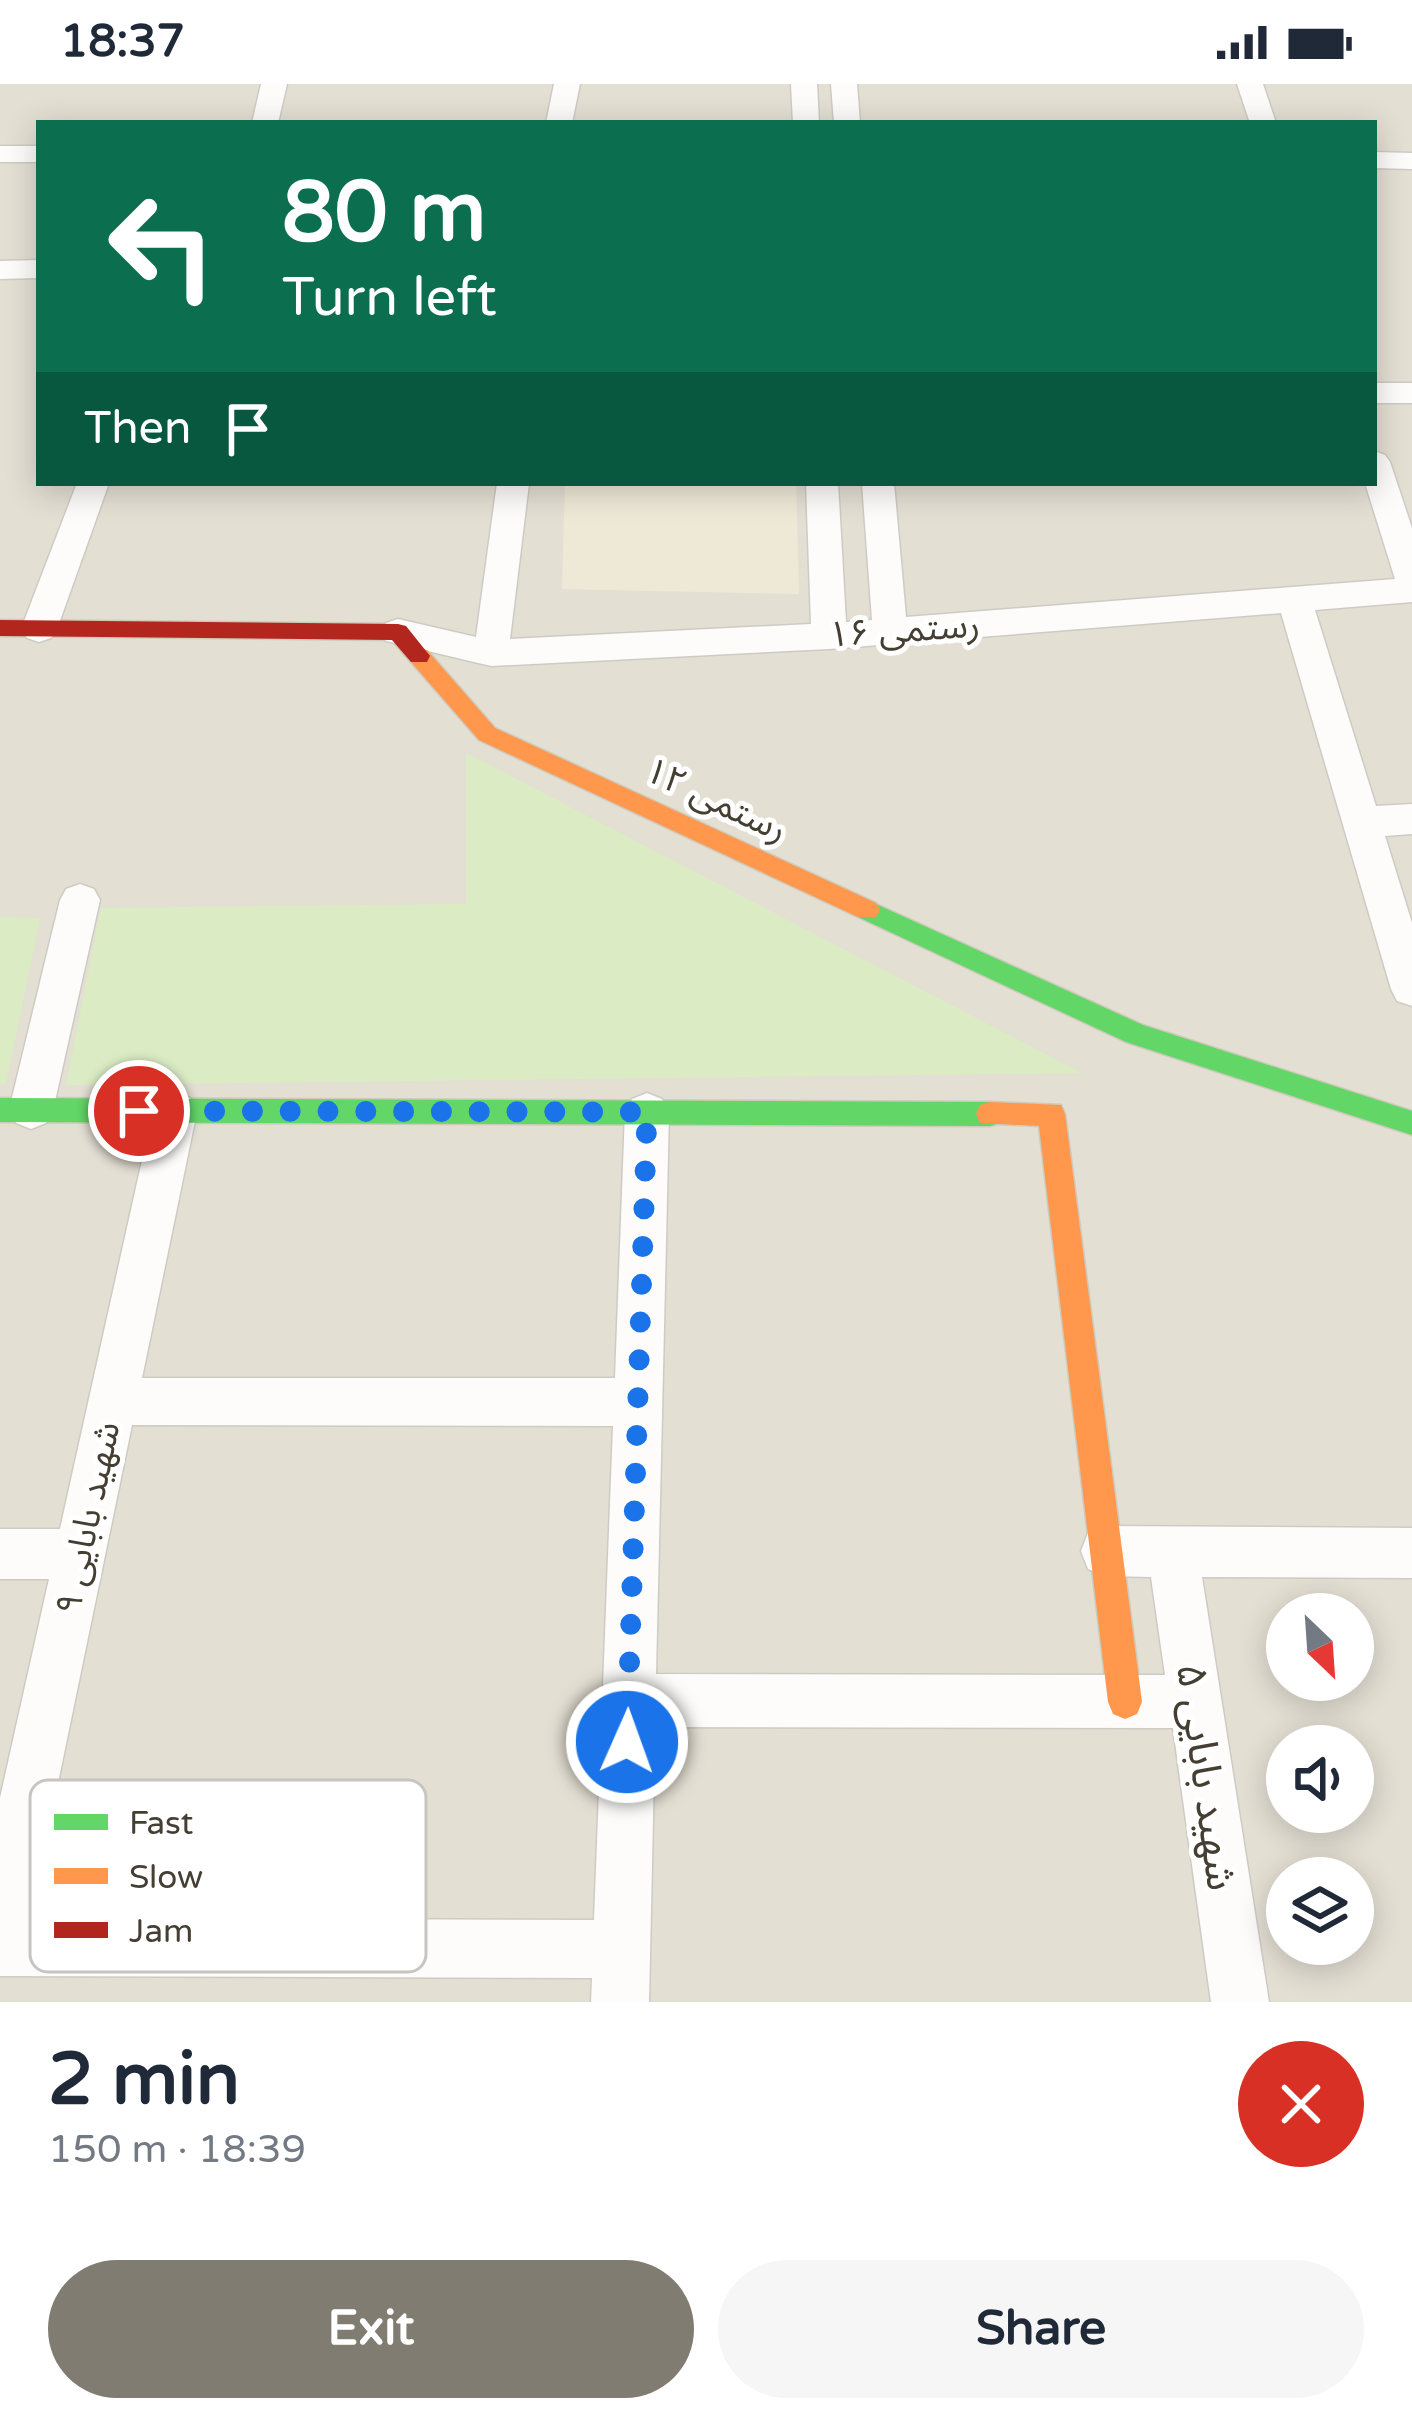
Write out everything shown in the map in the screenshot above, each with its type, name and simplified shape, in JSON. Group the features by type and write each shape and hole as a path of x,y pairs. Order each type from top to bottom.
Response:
{"street":[{"path":"266,120 274,84"},
{"path":"560,120 567,84"},
{"path":"804,84 806,120"},
{"path":"844,84 848,120"},
{"path":"1250,84 1262,120"},
{"path":"0,154 36,154"},
{"path":"1377,160 1412,160"},
{"path":"0,269 36,269"},
{"path":"1377,393 1412,393"},
{"path":"1377,471 1412,579"},
{"path":"38,628 93,486"},
{"path":"491,653 513,486"},
{"path":"822,486 830,636"},
{"path":"878,486 890,631"},
{"name":"رستمی ۱۶","path":"398,632 491,653 830,636 1412,590"},
{"path":"1294,599 1412,989"},
{"path":"0,628 398,632"},
{"name":"رستمی ۱۲","path":"398,632 488,734 1136,1034 1412,1123"},
{"path":"1361,822 1412,819"},
{"path":"80,900 15,1110 1051,1114 1125,1702"},
{"name":"شهید بابایی ۹","path":"31,1780 175,1111"},
{"path":"426,1967 621,1976 647,1112"},
{"path":"113,1401 638,1402"},
{"path":"1106,1551 1412,1553"},
{"name":"شهید بابایی ۵","path":"1173,1552 1240,2002"},
{"path":"0,1554 80,1554"},
{"path":"628,1700 1195,1702"},
{"name":"شهید بابایی ۹","path":"0,1924 30,1785"},
{"path":"0,1947 30,1948"}],"shaded area":[{"path":"0,84 1412,84 1412,2002 0,2002"},
{"path":"565,486 796,486 799,594 562,589"}],"green space":[{"path":"466,753 1082,1073 66,1085 101,908 466,904"},
{"path":"0,917 40,918 6,1083 0,1084"}],"traffic: fast":[{"path":"867,910 1136,1034 1412,1123"},
{"path":"0,1110 990,1114"}],"traffic: slow":[{"path":"419,656 487,734 867,910"},
{"path":"990,1114 1051,1114 1125,1702"}],"traffic: jam":[{"path":"0,628 398,632 419,656"}],"route":[{"path":"139,1111 647,1112 627,1742"}]}
